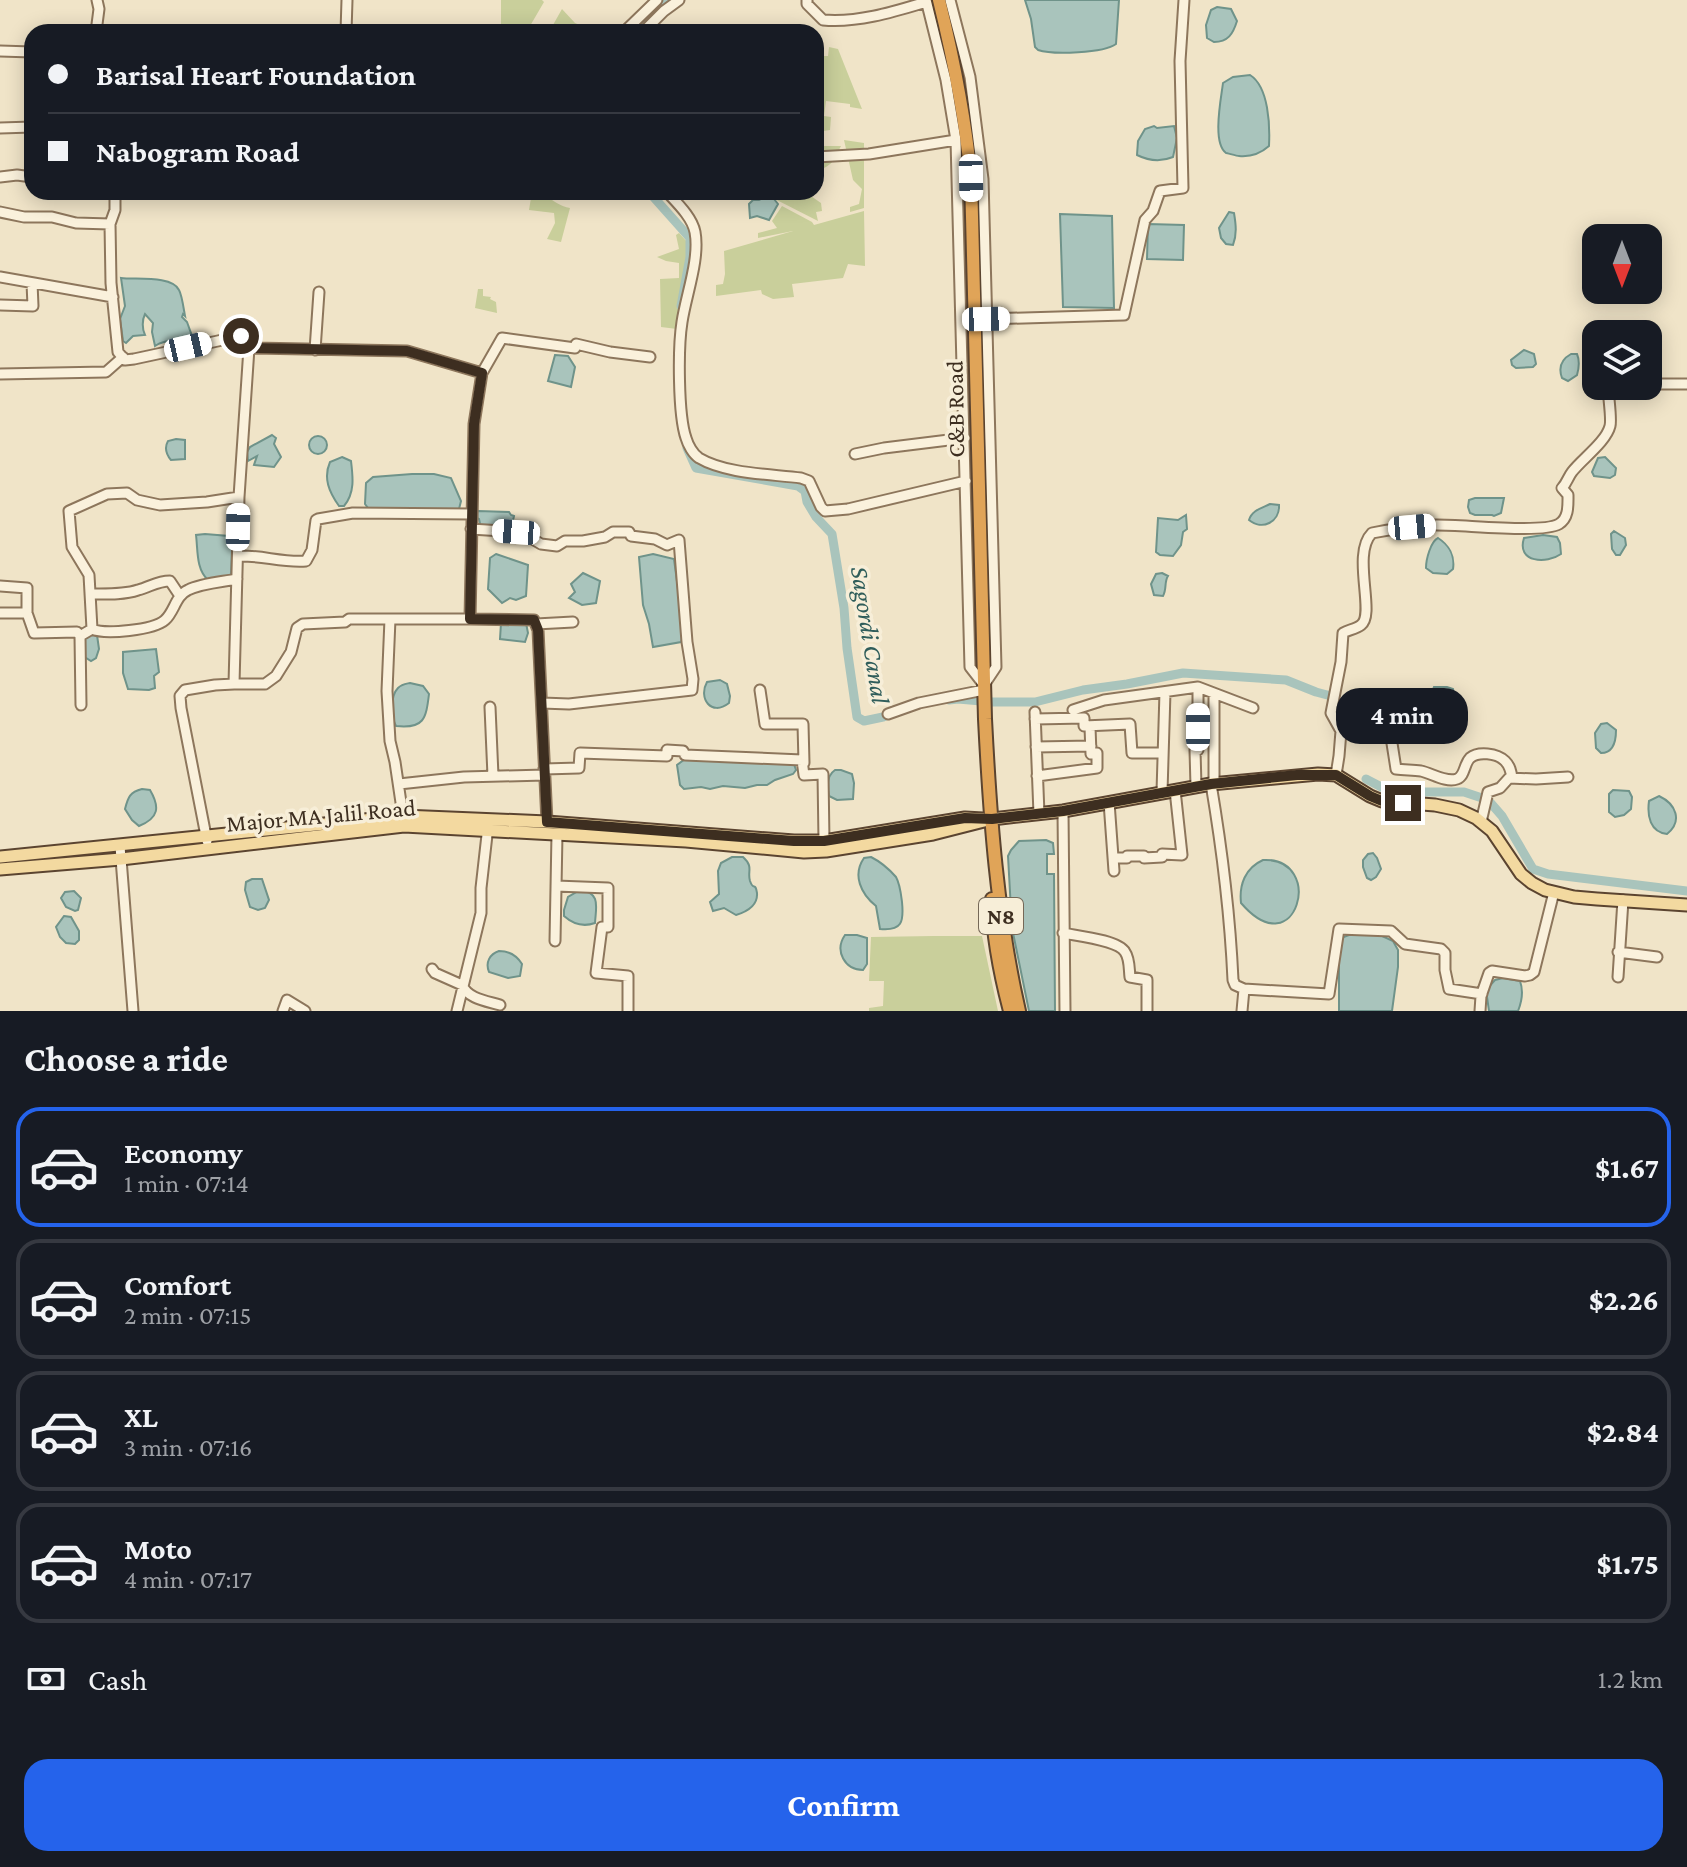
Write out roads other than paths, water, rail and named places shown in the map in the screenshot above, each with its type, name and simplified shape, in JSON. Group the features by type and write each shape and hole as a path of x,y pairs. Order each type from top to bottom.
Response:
{"highway":[{"name":"C&B Road","path":"930,1 956,69 971,178 985,719 1002,928 1019,1011"},
{"name":"C&B Road","path":"992,819 993,928 998,965 1010,1011"}],"main road":[{"path":"992,819 1063,811 1196,786 1297,775 1336,775 1382,801 1459,810 1481,822 1492,831 1521,874 1545,890 1597,899 1687,905"},
{"name":"Major MA Jalil Road","path":"0,869 121,859 207,842 403,816 557,834 736,844 804,852 918,836 992,819"},
{"name":"Major MA Jalil Road","path":"0,857 404,826 547,822 824,841 965,818 992,819"}],"street":[{"path":"97,0 97,24"},
{"path":"346,24 347,0"},
{"path":"632,24 657,0"},
{"path":"651,24 679,0"},
{"path":"807,0 807,4 823,20 837,21 892,13 930,1 956,140 970,667 984,691"},
{"path":"950,0 970,77 983,179 996,667 984,691"},
{"path":"986,319 1124,315 1145,220 1153,211 1160,191 1183,188 1180,61 1184,0"},
{"path":"0,51 24,52"},
{"path":"0,128 24,127"},
{"path":"824,157 869,154 956,140"},
{"path":"0,177 24,176"},
{"path":"115,200 110,224 113,297 118,352 125,360 241,336 248,339 239,497 234,684"},
{"path":"674,200 689,218 696,241 681,334 681,395 686,440 696,456 729,469 809,481 825,511 848,509 966,481"},
{"path":"0,212 24,217 52,217 76,223 110,224"},
{"path":"0,277 113,297"},
{"path":"0,305 33,306 32,283"},
{"path":"315,350 319,292"},
{"path":"470,619 474,424 482,373 502,338 575,348 576,344 650,357"},
{"path":"249,348 407,351 482,373"},
{"path":"0,374 106,372 123,357"},
{"path":"1662,384 1687,384"},
{"path":"1336,775 1341,731 1331,713 1343,633 1364,621 1365,540 1372,533 1433,525 1539,529 1559,524 1566,517 1568,503 1568,495 1562,488 1579,463 1600,443 1610,426 1609,400"},
{"path":"855,454 965,438"},
{"path":"92,629 89,575 72,547 69,511 107,494 127,493 137,500 160,505 239,497"},
{"path":"238,556 306,561 312,550 318,519 353,513 471,514"},
{"path":"471,529 524,534 541,544 557,546 565,541 605,537 616,531 655,539 667,545 679,540 692,690 569,704 542,703"},
{"path":"92,629 116,632 156,625 164,622 180,596 189,589 237,579"},
{"path":"90,594 130,592 170,581 180,596"},
{"path":"0,586 27,588 27,613 34,633 77,632 80,636 81,705"},
{"path":"0,613 27,613"},
{"path":"207,842 180,696 185,690 215,685 265,684 276,676 291,652 297,628 303,624 345,622 349,619 534,620 538,630 547,822"},
{"path":"390,619 387,691 390,741 403,816"},
{"path":"536,624 573,622"},
{"path":"80,636 92,629"},
{"path":"1196,786 1198,687"},
{"path":"1073,710 1104,700 1198,687 1253,708"},
{"path":"760,690 765,724 803,724 804,775"},
{"path":"888,714 919,703 984,691"},
{"path":"1114,858 1182,855 1162,753 1165,692"},
{"path":"1214,695 1212,784 1225,873 1235,985 1244,989 1329,994 1339,929 1391,931 1405,944 1441,949 1445,953 1449,989 1482,994"},
{"path":"490,707 493,776"},
{"path":"1039,814 1035,716 1084,718 1084,726 1090,727 1130,724 1132,753 1162,753"},
{"path":"1037,776 1097,768 1097,753 1091,754 1090,727"},
{"path":"1339,727 1391,737 1396,769 1420,771 1455,780 1461,777 1473,756 1489,754 1501,757 1508,763 1512,778"},
{"path":"1036,747 1091,746"},
{"path":"399,784 579,768 580,753 667,756 667,750 683,751 685,755 802,760 804,775"},
{"path":"804,775 823,774 824,841"},
{"path":"1481,822 1488,792 1500,788 1509,778 1568,777"},
{"path":"1109,802 1114,871"},
{"path":"1063,811 1065,1011"},
{"path":"457,1011 481,913 488,825"},
{"path":"555,941 557,834"},
{"path":"120,846 133,1011"},
{"path":"556,886 608,888 608,927 602,927 596,973 628,976 628,1011"},
{"path":"1480,1011 1487,977 1492,971 1525,976 1534,972 1554,892"},
{"path":"1618,977 1623,900"},
{"path":"1063,933 1110,943 1124,950 1130,977 1147,981 1147,1011"},
{"path":"1618,952 1657,957"},
{"path":"432,969 462,985 474,997 500,1005"},
{"path":"1242,1011 1244,989"},
{"path":"283,1011 287,1000 305,1011"}],"water":[{"path":"1025,0 1119,0 1116,44 1078,52 1038,50"},
{"path":"1217,7 1231,9 1237,21 1229,36 1223,41 1214,42 1207,38 1206,25 1211,10"},
{"path":"1250,75 1265,97 1269,146 1255,154 1238,156 1226,153 1219,140 1223,83 1233,77"},
{"path":"1174,126 1177,138 1173,157 1155,160 1137,155 1138,141 1145,129"},
{"path":"753,200 775,200 778,204 769,220 757,216 750,218 749,204"},
{"path":"1229,212 1234,213 1236,233 1233,245 1226,244 1221,238 1219,228"},
{"path":"1060,214 1112,216 1114,308 1063,307"},
{"path":"1148,224 1184,225 1183,260 1147,259"},
{"path":"121,278 161,280 175,285 182,299 185,316 183,314 182,317 192,336 155,346 153,323 145,314 145,335 133,336 126,343 123,341 120,319 125,306"},
{"path":"1524,350 1534,354 1536,364 1516,368 1511,360"},
{"path":"1571,354 1577,354 1579,367 1577,375 1568,381 1562,378 1561,367"},
{"path":"555,355 568,356 575,367 571,387 548,381"},
{"path":"272,435 276,438 274,444 281,457 274,467 254,465 257,456 248,461 250,447"},
{"path":"318,436 327,445 318,454 309,445"},
{"path":"185,440 185,459 171,460 167,453 168,441"},
{"path":"342,457 351,461 352,485 348,501 344,506 339,506 330,490 327,474 330,462"},
{"path":"1605,457 1616,468 1615,475 1610,478 1594,476 1592,472 1598,458"},
{"path":"412,474 451,478 461,501 459,509 402,512 368,508 365,504 366,483 373,477"},
{"path":"1504,498 1501,513 1494,516 1470,513 1469,500"},
{"path":"1270,504 1279,505 1273,520 1259,525 1249,520 1255,512"},
{"path":"478,511 509,512 514,516 511,530 481,528 479,519 474,517"},
{"path":"1186,515 1187,529 1183,532 1181,545 1173,556 1160,555 1156,552 1158,518 1178,520"},
{"path":"1614,531 1625,538 1626,545 1620,555 1612,549 1611,534"},
{"path":"196,535 229,536 231,575 208,580 204,576 198,559"},
{"path":"1543,535 1557,537 1561,554 1541,560 1528,557 1524,552 1524,538"},
{"path":"1438,538 1452,555 1453,569 1447,574 1433,573 1426,568 1429,551"},
{"path":"496,554 528,565 526,596 516,600 510,598 502,603 488,589 490,558"},
{"path":"653,554 674,559 684,634 681,642 653,647 643,605 639,557"},
{"path":"583,573 600,581 596,603 582,605 569,598 575,592 571,584"},
{"path":"1156,574 1168,576 1163,596 1154,595 1151,584"},
{"path":"501,623 526,623 528,633 525,642 500,639"},
{"path":"89,634 97,635 99,649 96,658 91,661 83,656 81,640"},
{"path":"156,649 159,672 154,676 155,688 128,689 123,673 123,652"},
{"path":"720,680 727,684 729,703 723,707 712,707 705,699 705,688 707,682"},
{"path":"410,683 423,686 429,694 427,710 418,724 396,726 392,712 395,692"},
{"path":"1434,687 1453,689 1453,705 1443,708 1433,705 1431,694"},
{"path":"1607,723 1616,730 1615,738 1611,749 1601,753 1596,748 1595,733 1601,724"},
{"path":"685,759 794,764 796,770 767,785 684,789 680,785 677,765"},
{"path":"835,770 852,774 853,799 837,800 829,796 829,778"},
{"path":"142,789 150,790 156,811 151,819 139,826 125,809 130,796"},
{"path":"1613,790 1629,791 1632,797 1631,809 1624,815 1615,817 1609,812 1609,794"},
{"path":"1659,796 1670,803 1675,813 1675,824 1667,834 1653,827 1649,818 1649,801"},
{"path":"1046,840 1053,843 1054,854 1047,854 1047,874 1054,874 1055,1011 1029,1011 1012,928 1008,856 1019,841"},
{"path":"1373,853 1381,869 1371,880 1367,878 1363,860"},
{"path":"732,857 746,860 750,881 757,893 753,905 736,915 724,908 713,911 710,902 719,894 718,871 721,863"},
{"path":"871,857 896,877 902,899 902,915 897,927 880,929 876,906 860,884 860,864 864,858"},
{"path":"1263,860 1282,864 1294,875 1298,889 1297,905 1289,917 1277,923 1261,920 1241,903 1244,878"},
{"path":"262,879 269,900 265,908 258,910 250,907 245,890 246,882"},
{"path":"580,890 594,897 595,923 579,924 564,916 568,897"},
{"path":"74,891 81,898 75,911 66,907 61,898 65,892"},
{"path":"64,916 71,917 79,931 79,940 75,944 66,943 56,927"},
{"path":"845,935 867,938 867,964 863,970 851,967 843,958 841,947"},
{"path":"1380,935 1393,941 1398,950 1398,967 1392,1011 1339,1011 1339,943 1341,938"},
{"path":"499,951 509,953 520,961 520,976 508,978 489,972 489,959"},
{"path":"1495,980 1520,981 1522,996 1518,1011 1489,1011 1486,990"}],"waterway":[{"name":"Sagordi Canal","path":"640,24 665,0"},
{"name":"Sagordi Canal","path":"656,200 690,238 690,257 681,306"},
{"name":"Sagordi Canal","path":"687,448 696,468 798,486 805,491 807,502 816,517 832,534 857,717 864,721 893,713"},
{"name":"Sagordi Canal","path":"949,700 1035,702 1083,690 1183,673 1286,680 1331,696"},
{"path":"1366,779 1387,790 1464,792 1482,798"},
{"path":"1488,800 1502,816 1533,869 1548,874 1687,891"}]}
